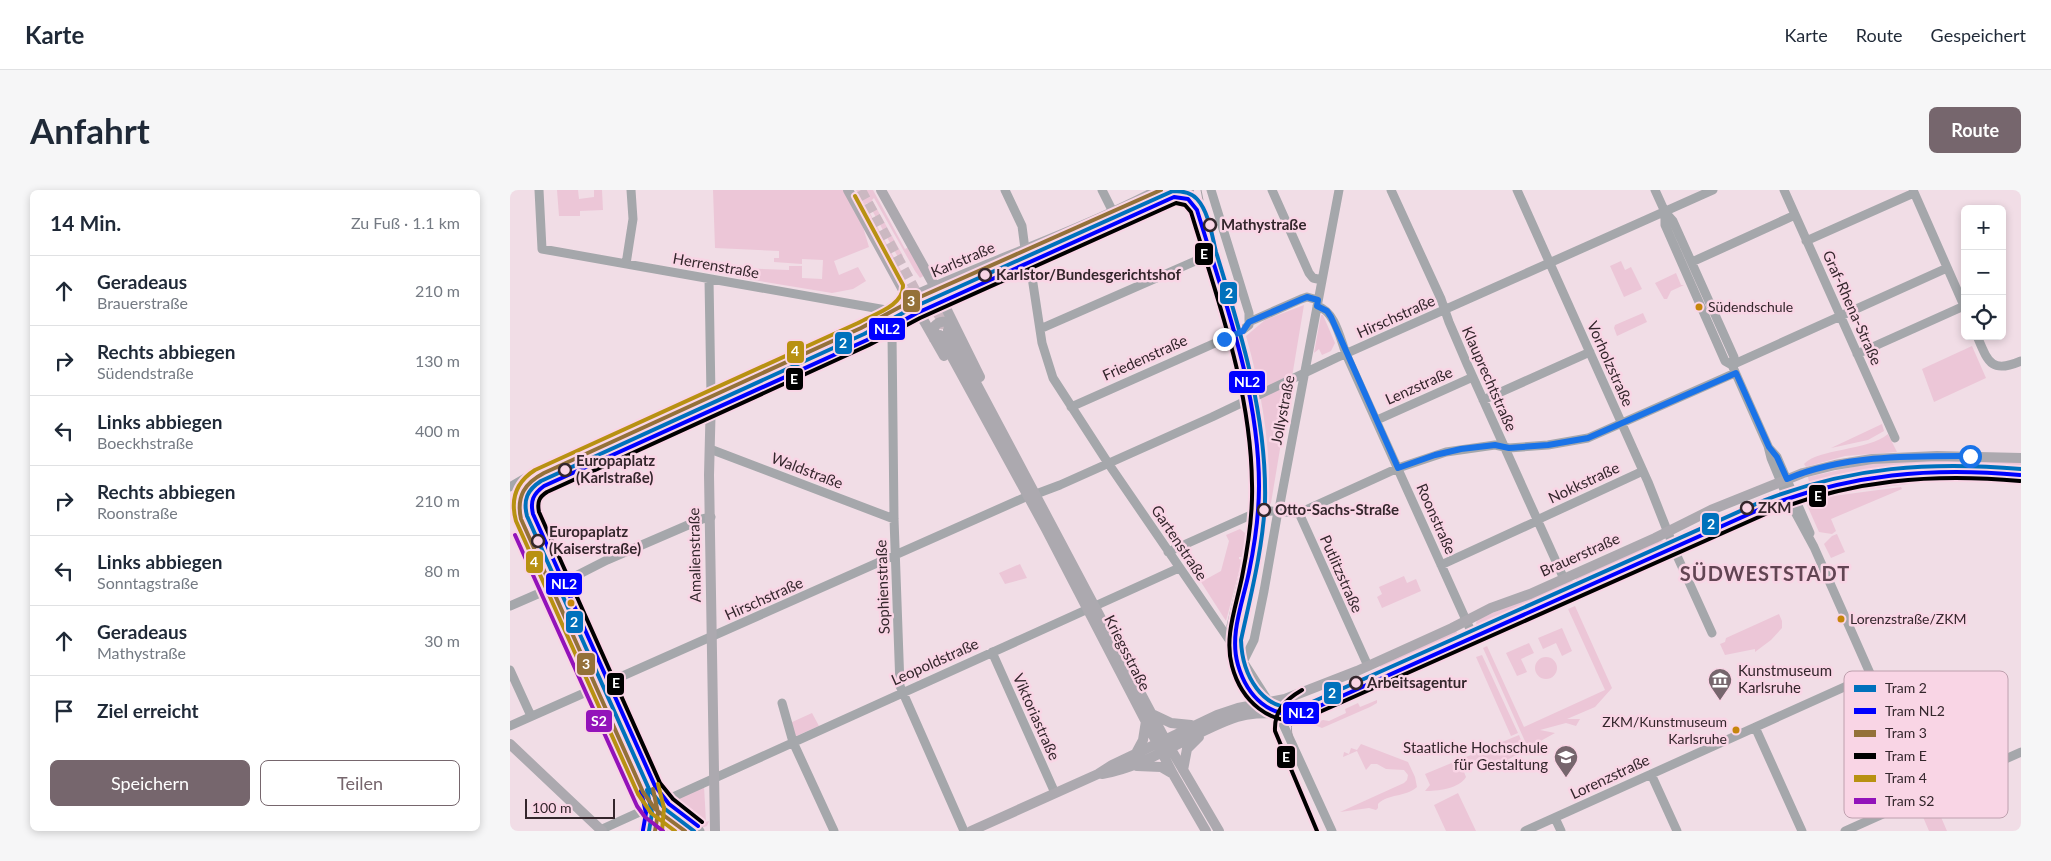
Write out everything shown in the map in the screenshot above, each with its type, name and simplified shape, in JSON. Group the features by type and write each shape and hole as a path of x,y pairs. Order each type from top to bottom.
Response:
{"main road":[{"name":"Kriegsstraße","path":"848,190 908,299 919,314 944,333 1026,462 1030,491 1163,745 1173,774 1206,831"},
{"path":"853,190 871,222"},
{"path":"876,190 907,247"},
{"name":"Kriegsstraße","path":"882,190 943,301 944,333 1005,469 1017,476 1044,508 1092,607"},
{"name":"Karlstraße","path":"711,396 861,329 870,324 887,308 1025,249 1050,241 1158,190"},
{"name":"Karlstraße","path":"710,408 871,334 890,328 1048,250 1187,190"},
{"path":"887,308 895,295 896,278"},
{"name":"Amalienstraße","path":"711,396 713,808 715,831"},
{"name":"Brauerstraße","path":"1163,745 1194,725 1228,711 1297,695 1368,666 1491,608 1564,579 1711,510 1821,468 1859,460 1945,456 2021,458"},
{"path":"971,831 1098,774 1136,753 1241,716 1259,713 1295,714 1310,711 1475,640 1583,589 1791,498 1837,483 1902,474 1966,472 2021,476"},
{"path":"1136,753 1143,740 1149,718 1171,723 1194,725"},
{"path":"1183,770 1187,749 1205,730"},
{"path":"510,744 601,830"},
{"name":"Kriegsstraße","path":"1163,745 1183,770 1218,831"},
{"path":"1098,774 1114,772 1128,767 1163,745"},
{"path":"1128,767 1156,766 1173,774"}],"street":[{"name":"Herrenstraße","path":"539,190 542,249 887,308"},
{"path":"626,264 633,219 632,190"},
{"path":"1005,190 1022,226 1025,249"},
{"path":"1102,190 1113,212"},
{"path":"1187,190 1244,380 1252,426 1254,469 1253,514 1246,566 1231,626 1232,645"},
{"path":"1211,190 1249,313 1249,322 1246,328 1231,336"},
{"path":"1272,190 1312,277 1322,280"},
{"name":"Jollystraße","path":"1243,662 1254,640 1264,591 1339,190"},
{"name":"Klauprechtstraße","path":"1392,190 1483,400 1564,579"},
{"name":"Vorholzstraße","path":"1517,190 1643,471 1712,633"},
{"path":"1655,190 1665,212 1673,221 1692,262 1697,289"},
{"name":"Hirschstraße","path":"510,726 895,555 1030,491 1108,463 1713,190"},
{"name":"Graf-Rhena-Straße","path":"1784,190 1894,438"},
{"path":"1806,241 1913,191 1961,300"},
{"path":"1665,212 1664,225 1697,289 1725,361 1734,369 1769,447 1777,457 1791,498 1869,671"},
{"path":"1692,262 1795,216"},
{"path":"1040,329 1207,256"},
{"name":"Gartenstraße","path":"1021,265 1028,270 1032,277 1040,329 1051,372 1071,407 1222,630 1288,732 1332,831"},
{"path":"1168,552 1253,514 1278,511 1299,513 1398,468 1453,450 1495,445 1504,447 1540,446 1573,442 1596,435 1622,424 1840,316 1947,268"},
{"name":"Amalienstraße","path":"710,279 711,396"},
{"path":"1249,322 1307,297 1317,303"},
{"name":"Roonstraße","path":"1317,303 1331,317 1475,640"},
{"path":"1857,354 1961,308"},
{"name":"Sophienstraße","path":"890,328 891,518 895,555 900,686 964,831"},
{"name":"Friedenstraße","path":"1071,407 1231,336"},
{"path":"1979,340 1993,365 2008,367 2021,361"},
{"path":"1483,400 1590,352"},
{"name":"Lenzstraße","path":"1377,420 1473,377"},
{"name":"Karlstraße","path":"510,487 532,474 711,396"},
{"name":"Waldstraße","path":"710,449 891,518"},
{"name":"Nokkstraße","path":"1441,565 1643,471"},
{"name":"Putlitzstraße","path":"1299,513 1368,666"},
{"path":"510,606 611,558 688,524 711,517"},
{"name":"Leopoldstraße","path":"601,830 1179,568"},
{"path":"557,585 648,788 660,802 686,818 701,831 711,826 713,808"},
{"name":"Viktoriastraße","path":"992,652 1055,793"},
{"path":"510,670 531,716"},
{"name":"Lorenzstraße","path":"1525,831 1844,688"},
{"path":"782,704 793,742 834,831"},
{"path":"1755,727 1802,831"},
{"path":"2008,758 2021,752"},
{"path":"1651,774 1677,831"},
{"path":"644,831 649,807 648,788"},
{"path":"1555,818 1561,831"},
{"path":"1845,831 1874,818"}],"shaded area":[{"path":"557,190 578,190 579,199 594,197 594,190 602,190 603,210 580,211 580,216 559,216"},
{"path":"713,190 843,190 863,227 869,247 834,261 839,275 858,267 866,281 853,289 832,293 735,277 736,268 789,270 789,266 802,266 802,278 822,279 823,260 802,259 802,264 774,262 774,258 779,258 779,251 715,248"},
{"path":"856,190 873,190 905,249 910,246 925,275 920,278 915,271 874,198 872,200 903,256 899,259 868,203 865,204 904,276 905,285 869,223 873,221"},
{"path":"1621,261 1625,270 1631,267 1642,289 1624,297 1610,266"},
{"path":"1676,273 1681,285 1684,285 1671,291 1667,299 1664,299 1655,283"},
{"path":"1304,305 1271,503 1269,505 1267,441 1257,378 1246,336 1265,320"},
{"path":"1643,313 1647,322 1617,336 1614,328 1615,325"},
{"path":"1321,315 1323,315 1335,343 1331,351 1322,355 1319,349 1314,353"},
{"path":"1972,346 1986,378 1934,402 1922,369"},
{"path":"1882,424 1884,431 1868,440 1831,448"},
{"path":"1888,434 1897,452 1845,456 1806,467 1804,464 1821,455 1869,444"},
{"path":"1903,461 2021,461 2021,472 1970,469 1810,487 1808,477 1862,465"},
{"path":"1907,478 1909,484 1813,496 1812,493 1822,493 1824,490"},
{"path":"1901,487 1902,489 1831,519 1836,531 1832,534 1819,532 1807,505 1810,499"},
{"path":"1769,494 1771,499 1685,537 1683,532"},
{"path":"1259,526 1262,526 1261,539 1239,644 1234,638 1233,632 1237,633 1251,573"},
{"path":"1240,529 1245,533 1243,557 1239,557 1242,560 1226,621 1201,582 1221,571 1229,541 1226,535"},
{"path":"1837,534 1845,552 1831,558 1824,544"},
{"path":"1660,539 1665,542 1665,548 1580,588 1575,577"},
{"path":"1020,564 1027,578 1005,584 999,573"},
{"path":"1404,576 1407,583 1416,579 1421,591 1382,608 1377,597 1382,594 1379,587"},
{"path":"1571,578 1577,589 1482,632 1479,631 1476,623 1477,620"},
{"path":"1575,606 1612,688 1595,707 1567,719 1580,719 1576,726 1566,723 1540,730 1555,733 1528,748 1483,648 1487,646 1524,727 1605,690 1568,609"},
{"path":"1779,614 1782,628 1771,640 1755,652 1755,649 1725,655 1720,644 1725,642 1726,638"},
{"path":"1562,628 1572,651 1562,656 1556,643 1543,649 1538,638"},
{"path":"1456,630 1460,641 1384,675 1379,664"},
{"path":"1529,643 1534,653 1521,659 1527,672 1517,676 1506,653"},
{"path":"1482,655 1518,733 1511,736 1476,657"},
{"path":"1546,657 1556,664 1557,668 1550,678 1546,679 1536,672 1535,668 1542,658"},
{"path":"1377,669 1379,674 1320,701 1317,696"},
{"path":"1377,700 1377,703 1370,707 1322,728 1312,724 1323,720 1329,721 1346,713 1345,709 1358,703 1360,707"},
{"path":"812,713 819,726 794,737 790,723"},
{"path":"1519,735 1525,750 1500,764 1478,760 1468,761 1465,765 1467,769 1464,772 1466,777 1463,781 1453,787 1425,791 1430,785 1425,774"},
{"path":"1361,744 1408,762 1415,777 1417,787 1407,793 1387,798 1378,804 1376,810 1369,808 1340,812 1407,780 1408,775 1404,770 1386,769 1377,764 1371,764 1366,770 1357,751 1343,757 1344,752 1349,754 1351,748 1357,750"},
{"path":"704,786 706,822 709,821 707,826 701,828 666,803"},
{"path":"1458,793 1476,831 1446,831 1434,805"},
{"path":"1923,818 1941,818 1947,831 1929,831"},
{"path":"672,819 685,824 693,831 652,831 661,822"}],"tunnel":[{"path":"861,190 938,332"},
{"path":"929,299 946,327"}],"tram line":[{"name":"3","path":"685,831 655,809 643,792 521,519 521,497 527,486 544,473 861,328 911,301 1161,190"},
{"path":"1201,190 1203,200"},
{"name":"2","path":"694,831 665,809 649,789 527,516 526,500 529,492 541,481 864,334 914,307 1173,191 1186,192 1195,197 1201,204 1207,217 1251,375 1262,438 1265,501 1256,571 1241,640 1245,666 1250,678 1265,697 1275,704 1287,707 1301,707 1765,500 1797,489 1828,480 1891,469 1955,466 2021,469"},
{"name":"4","path":"675,831 651,813 638,794 516,521 514,498 523,480 535,470 880,313 899,299 903,285 855,196"},
{"name":"NL2","path":"698,826 669,804 655,786 533,514 532,502 537,492 544,486 867,340 917,313 1174,197 1188,199 1197,210 1247,380 1257,451 1259,497 1253,550 1236,630 1236,654 1238,665 1247,687 1262,703 1281,713 1304,713 1767,506 1799,495 1861,480 1923,473 1955,472 2020,475"},
{"name":"E","path":"702,822 673,799 660,783 539,512 540,498 547,492 869,345 920,318 1176,203 1185,205 1191,212 1222,312 1246,414 1252,484 1251,519 1240,588 1230,633 1229,644 1232,666 1242,690 1250,700 1269,715 1281,719 1306,718 1770,512 1801,501 1862,486 1924,479 1955,478 2020,481"},
{"name":"S2","path":"515,535 637,806 645,817 663,831"},
{"name":"E","path":"1302,690 1290,698 1282,707 1276,718 1275,731 1317,831"},
{"path":"1294,742 1291,730 1293,720 1309,704"},
{"name":"4","path":"658,784 664,808 662,831"},
{"name":"3","path":"653,789 658,813 655,831"},
{"name":"2","path":"647,790 652,813 649,831"},
{"name":"NL2","path":"641,791 646,813 643,830"},
{"path":"650,831 661,820 675,819 685,822"}],"place":[{"name":"Mathystraße","path":"1210,225"},
{"name":"Karlstor/Bundesgerichtshof","path":"985,275"},
{"name":"Südendschule","path":"1699,307"},
{"name":"Europaplatz (Karlstraße)","path":"565,470"},
{"name":"ZKM","path":"1747,508"},
{"name":"Otto-Sachs-Straße","path":"1264,510"},
{"name":"Europaplatz (Kaiserstraße)","path":"538,541"},
{"name":"Lorenzstraße/ZKM","path":"1841,619"},
{"name":"Arbeitsagentur","path":"1356,683"},
{"name":"Kunstmuseum Karlsruhe","path":"1720,701"},
{"name":"ZKM/Kunstmuseum Karlsruhe","path":"1736,730"},
{"name":"Staatliche Hochschule für Gestaltung","path":"1566,778"}],"district":[{"name":"SÜDWESTSTADT","path":"1765,574"}],"route":[{"path":"1224,339 1243,331 1249,325 1249,322 1302,299 1307,297 1318,300 1317,306 1327,311 1331,317 1398,468 1435,455 1461,449 1495,445 1509,448 1548,445 1588,438 1736,373 1769,447 1777,457 1787,479 1835,464 1859,460 1924,456 1970,456"}]}
